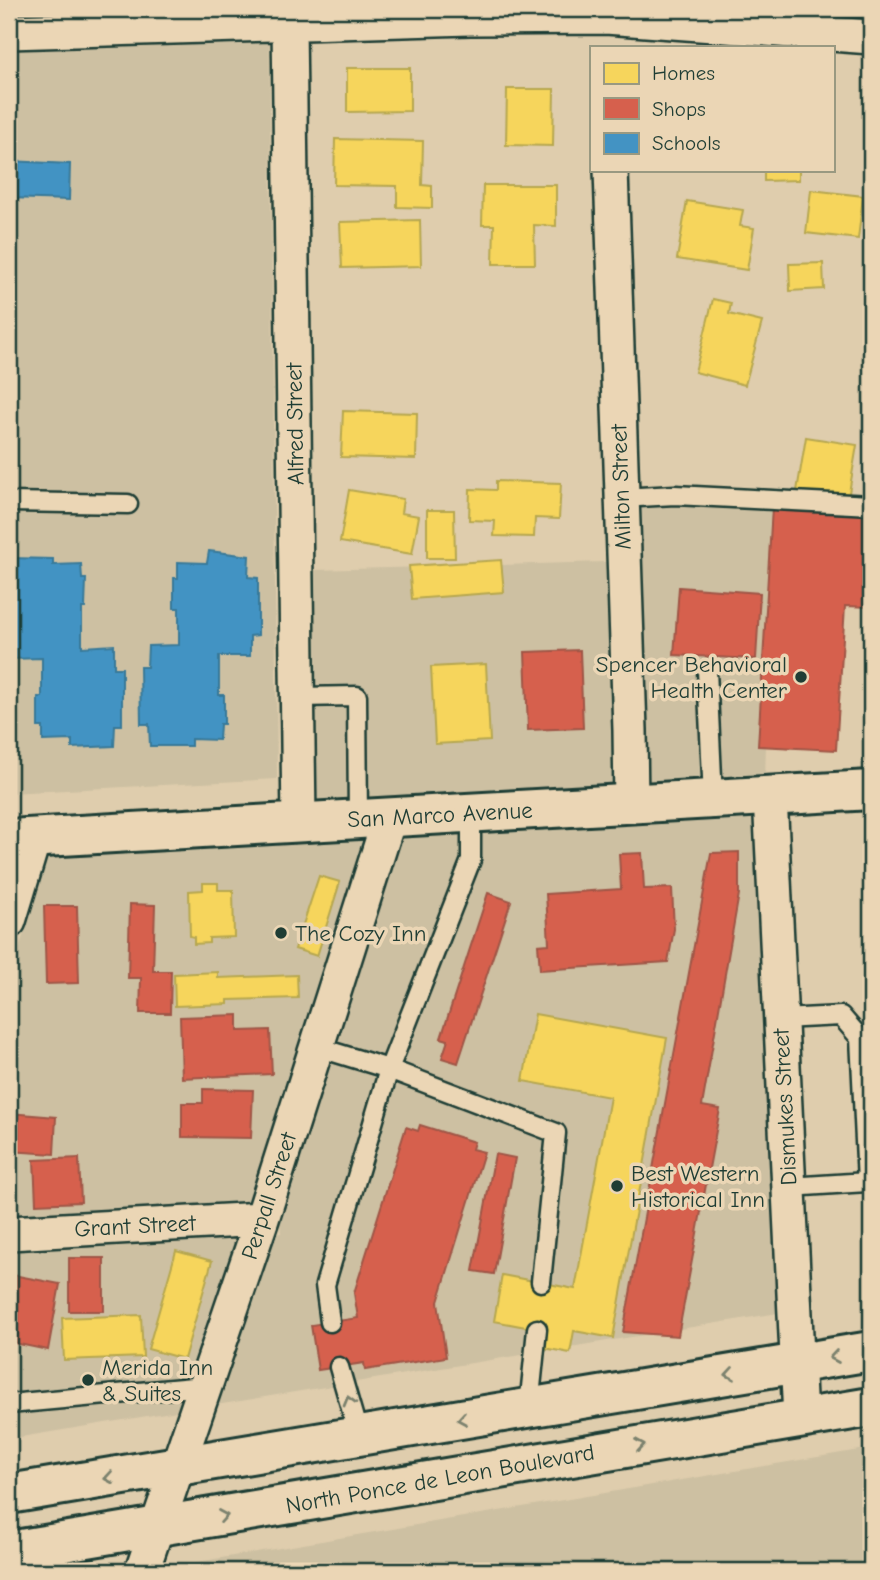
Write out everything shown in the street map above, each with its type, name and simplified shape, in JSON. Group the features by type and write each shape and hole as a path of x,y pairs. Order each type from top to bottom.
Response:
{"main road":[{"name":"San Marco Avenue","path":"21,839 871,790"},
{"path":"9,1494 871,1351"},
{"name":"North Ponce de Leon Boulevard","path":"9,1551 871,1407"}],"street":[{"path":"9,32 470,18 871,37"},
{"name":"Alfred Street","path":"289,24 299,823"},
{"name":"Milton Street","path":"611,172 631,804"},
{"name":"Dismukes Street","path":"770,796 800,1418"},
{"name":"Perpall Street","path":"142,1571 262,1219 317,1046 374,819"},
{"path":"9,921 21,839"},
{"name":"Grant Street","path":"9,1233 262,1219"}],"lane":[{"path":"621,498 675,495 871,505"},
{"path":"9,502 128,505"},
{"path":"707,670 713,799"},
{"path":"298,697 357,696 374,819"},
{"path":"330,1322 325,1284 389,1069 471,860 471,814"},
{"path":"781,1019 841,1016 860,1038 867,1182 789,1186"},
{"path":"317,1046 389,1069 556,1133 541,1282"},
{"path":"529,1407 537,1329"},
{"path":"339,1367 359,1436"},
{"path":"9,1404 204,1386"}],"shaded area":[{"path":"9,9 269,9 277,779 9,793"},
{"path":"638,489 773,493 765,780 648,788"},
{"path":"606,562 614,790 316,807 314,570"},
{"path":"753,812 778,1313 216,1405 275,1234 281,1233 280,1221 403,833"},
{"path":"366,835 248,1205 9,1217 9,982 48,853"},
{"path":"238,1236 177,1411 9,1439 9,1248"},
{"path":"871,1448 871,1571 161,1571 162,1568"}],"building: Homes":[{"path":"347,68 410,68 410,111 347,112"},
{"path":"507,89 554,89 553,146 506,145"},
{"path":"335,139 423,141 422,185 432,186 432,208 397,207 397,186 334,185"},
{"path":"764,172 799,172 799,180 764,181"},
{"path":"483,185 556,185 556,226 534,225 535,264 493,264 494,225 482,225"},
{"path":"811,190 863,196 858,239 806,233"},
{"path":"687,201 743,210 740,226 754,228 747,270 677,259"},
{"path":"420,220 421,266 342,268 340,222"},
{"path":"823,263 824,289 790,291 789,264"},
{"path":"713,299 731,303 729,314 762,322 745,385 695,372"},
{"path":"343,411 417,413 416,459 341,457"},
{"path":"806,437 857,445 848,499 797,491"},
{"path":"496,481 561,483 559,519 535,518 534,537 494,536 495,521 469,520 470,489 496,490"},
{"path":"349,490 403,499 401,513 419,516 412,554 340,542"},
{"path":"427,510 454,510 455,558 427,558"},
{"path":"501,560 504,592 412,599 409,566"},
{"path":"486,664 490,741 435,744 431,667"},
{"path":"319,876 340,882 317,956 295,949"},
{"path":"203,883 218,883 218,890 233,890 234,937 209,938 209,943 194,944 194,937 190,936 189,891 203,890"},
{"path":"218,972 218,978 297,975 298,998 228,1000 228,1004 175,1006 174,974"},
{"name":"Best Western Historical Inn","path":"535,1014 667,1038 613,1338 574,1331 570,1353 544,1348 547,1331 494,1321 502,1275 575,1289 610,1097 523,1081"},
{"path":"176,1251 212,1261 184,1359 148,1349"},
{"path":"141,1315 143,1357 64,1360 62,1318"}],"building: Shops":[{"name":"Spencer Behavioral Health Center","path":"772,507 871,513 871,607 845,606 836,750 758,746"},
{"path":"679,587 760,593 756,659 674,655"},
{"path":"580,650 583,728 528,730 525,652"},
{"path":"739,852 739,894 702,1106 720,1109 678,1336 623,1332 711,853"},
{"path":"642,853 644,889 672,888 674,929 668,962 540,970 538,945 549,944 546,894 621,889 619,854"},
{"path":"488,893 511,901 458,1063 442,1058 448,1040 441,1038"},
{"path":"130,904 155,905 153,971 171,971 170,1013 140,1013 141,978 128,978"},
{"path":"44,906 77,906 79,983 46,984"},
{"path":"238,1015 238,1031 270,1030 272,1074 182,1078 180,1017"},
{"path":"203,1089 253,1090 251,1138 182,1137 182,1103 203,1103"},
{"path":"9,1113 56,1117 54,1154 9,1151"},
{"path":"420,1125 474,1142 472,1149 484,1152 438,1302 446,1357 365,1370 364,1363 318,1370 311,1325 358,1318 354,1293 406,1127 418,1131"},
{"path":"495,1154 515,1158 494,1274 473,1271"},
{"path":"79,1158 81,1202 36,1204 34,1160"},
{"path":"69,1258 104,1258 104,1311 69,1311"},
{"path":"13,1275 60,1284 48,1350 9,1342 9,1295"}],"building: Schools":[{"path":"9,161 70,164 69,200 9,198"},
{"path":"209,551 249,556 248,577 258,578 258,635 250,636 250,656 219,656 219,695 224,695 224,724 220,724 219,740 191,739 191,746 150,746 149,724 141,724 140,667 147,667 148,646 179,645 179,608 174,608 174,578 178,578 178,562 207,563"},
{"path":"10,558 53,559 53,565 81,564 82,579 86,579 85,608 82,608 82,647 114,645 114,668 122,668 122,725 115,725 114,746 72,748 72,740 43,741 43,727 38,727 38,697 42,697 42,658 11,659"}],"place":[{"name":"Spencer Behavioral Health Center","path":"801,677"},
{"name":"The Cozy Inn","path":"281,933"},
{"name":"Best Western Historical Inn","path":"617,1186"},
{"name":"Merida Inn & Suites","path":"88,1380"}]}
